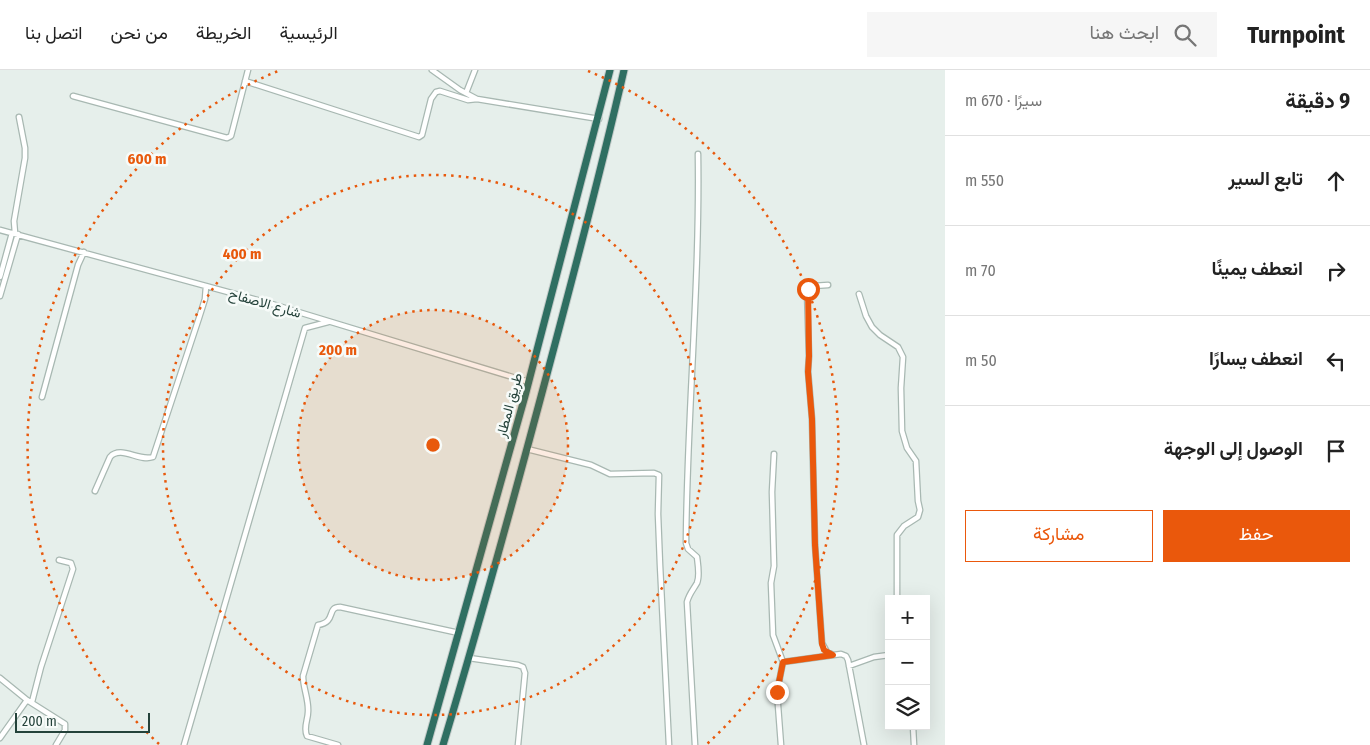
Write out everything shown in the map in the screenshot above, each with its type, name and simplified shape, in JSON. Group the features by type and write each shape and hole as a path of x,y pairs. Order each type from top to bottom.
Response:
{"highway":[{"name":"طريق المطار","path":"427,745 460,633 599,119 610,70"},
{"name":"طريق المطار","path":"442,745 469,658 527,449 598,180 624,70"}],"street":[{"path":"73,96 227,138 231,136 248,70"},
{"path":"432,70 477,99"},
{"path":"466,93 476,70"},
{"path":"245,80 419,137 422,135 432,94 440,91 468,100 477,99 599,119"},
{"path":"0,296 15,233 14,223 25,158 19,117"},
{"path":"696,745 687,602 690,593 697,583 698,574 697,557 688,549 686,543 690,413 698,264 698,154"},
{"name":"شارع الاصفاح","path":"0,230 206,286 528,382"},
{"path":"0,277 15,233"},
{"path":"42,397 76,274 84,252"},
{"path":"828,285 813,286 808,291 808,372 812,419 815,545 822,644 824,650 833,655"},
{"path":"95,491 113,453 118,452 142,459 153,457 200,318 206,286"},
{"path":"859,294 866,316 872,327 898,347 903,357 901,388 902,431 907,448 916,461 920,510 918,517 901,529 898,536 897,595"},
{"path":"184,745 304,328 329,322"},
{"path":"527,449 591,465 610,474 654,473 659,475 658,514 669,745"},
{"path":"774,454 772,492 774,566 771,592 773,635 783,662 777,692 781,745"},
{"path":"0,738 29,701 73,569 72,563 59,560"},
{"path":"338,745 307,736 305,728 308,711 303,682 303,676 318,626 330,620 335,607 460,633"},
{"path":"783,662 842,654 846,656 864,745"},
{"path":"849,666 874,657 885,656"},
{"path":"469,658 518,665 524,669 518,745"},
{"path":"0,678 29,701 65,724 66,730 56,745"},
{"path":"913,730 914,745"}],"route":[{"path":"777,692 783,662 833,655 824,650 822,644 815,545 812,419 808,372 808,289"}]}
